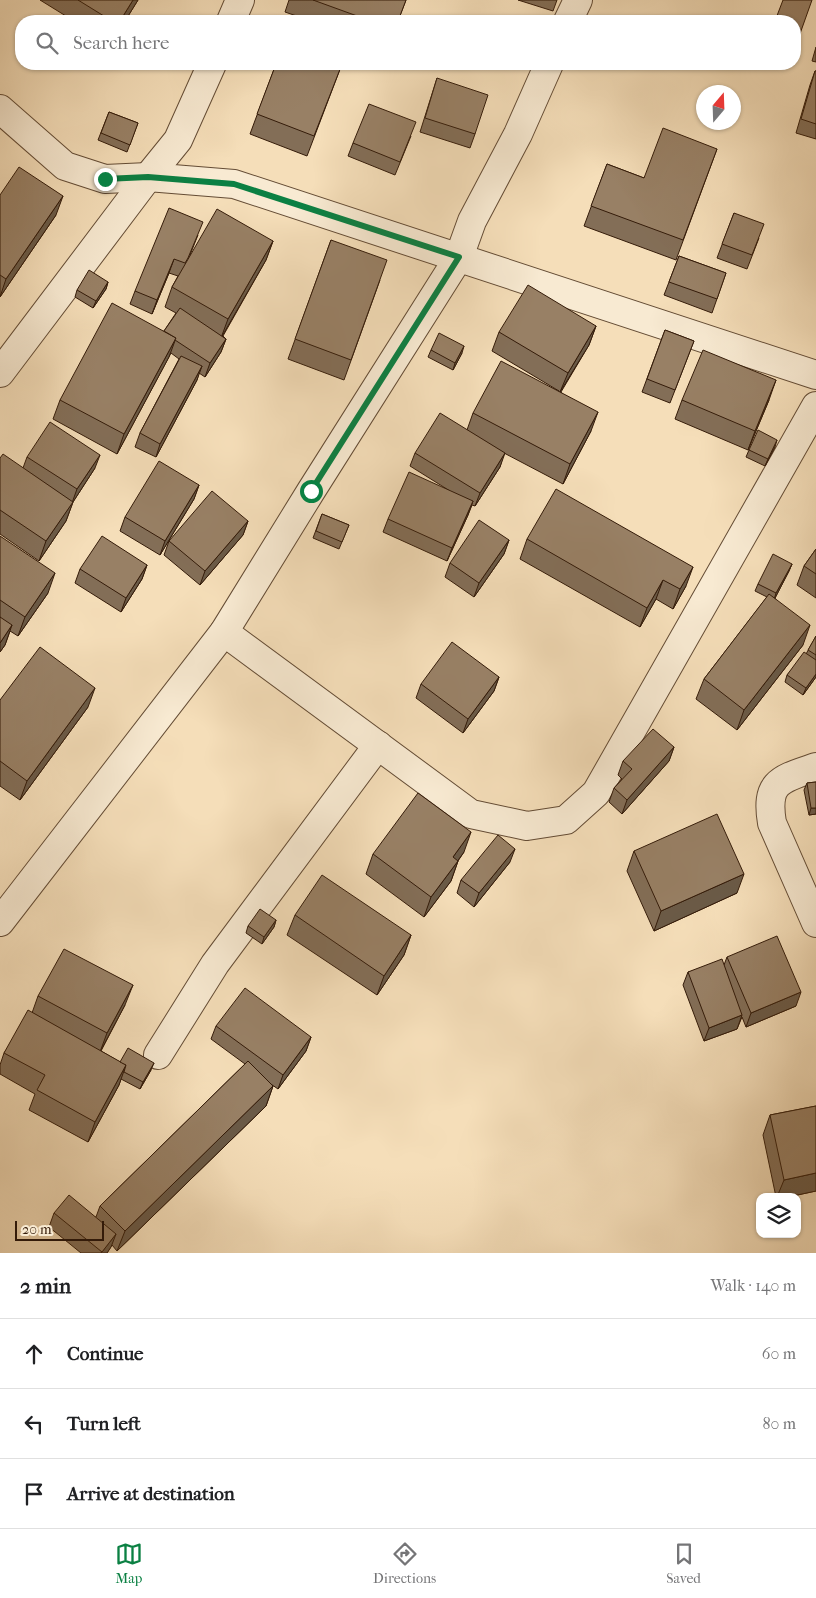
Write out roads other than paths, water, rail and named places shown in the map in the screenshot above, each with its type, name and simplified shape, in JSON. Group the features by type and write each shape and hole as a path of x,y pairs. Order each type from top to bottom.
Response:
{"street":[{"path":"233,15 240,0"},
{"path":"571,15 578,0"},
{"path":"0,373 178,140 209,70"},
{"path":"0,922 224,632 459,257 472,221 518,134 546,70"},
{"path":"0,109 65,166 105,179 148,177 234,184 816,375"},
{"path":"224,632 471,814 527,826 566,820 596,793 816,406"},
{"path":"158,1055 215,964 378,745"},
{"path":"816,767 783,779 771,793 770,808 772,823 816,923"}]}
